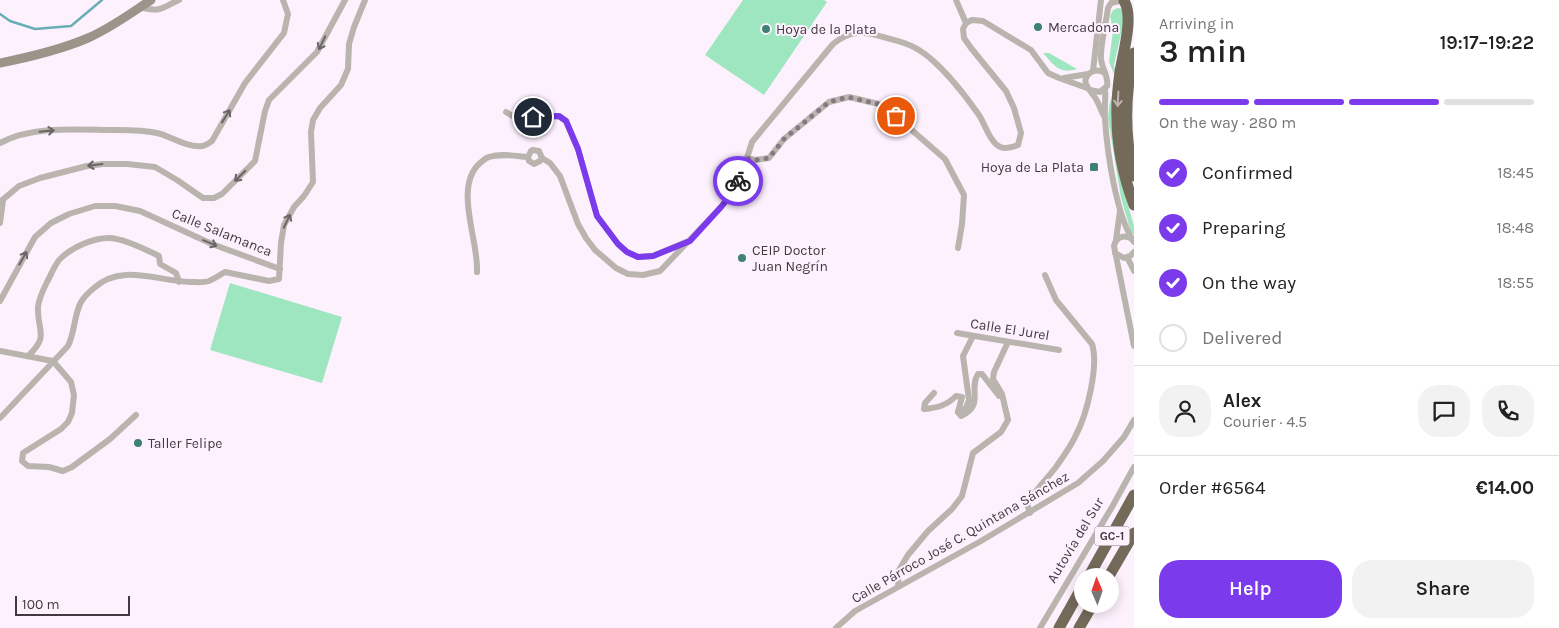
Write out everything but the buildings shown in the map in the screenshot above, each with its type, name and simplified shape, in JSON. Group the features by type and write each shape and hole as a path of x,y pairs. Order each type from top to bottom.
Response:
{"highway":[{"path":"1122,1 1128,6 1130,16 1128,37 1120,70 1116,119 1127,185 1134,205"},
{"path":"1134,53 1128,98 1130,159 1134,176"},
{"name":"Autovía del Sur","path":"1093,568 1134,495"},
{"name":"GC-1","path":"1114,568 1134,533"},
{"path":"1060,628 1074,602"},
{"path":"1079,628 1088,613"}],"street":[{"path":"0,63 35,57 89,37 116,23 151,0"},
{"path":"140,7 149,10 163,9 179,0"},
{"path":"0,143 21,135 71,129 127,130 158,133 191,145 203,146 212,141 245,83 284,33 288,14 282,0"},
{"path":"0,223 1,201 19,186 40,178 87,166 126,164 155,167 204,198 214,198 222,194 255,161 269,100 317,52 345,0"},
{"name":"Calle Salamanca","path":"0,300 35,238 51,223 69,214 94,206 115,206 140,211 212,244 280,269 280,243 284,225 294,207 313,182 311,132 313,120 320,108 341,85 348,69 349,44 365,0"},
{"path":"956,0 966,23"},
{"path":"1101,0 1090,73 1085,81 1097,100 1104,118"},
{"path":"1122,1 1111,4 1108,8 1101,59 1108,79 1105,89 1104,118 1111,171 1120,210 1126,228 1133,240"},
{"path":"528,157 531,151 536,150 541,153 542,158 550,163 560,176 578,224 595,250 616,268 628,274 643,275 660,270 721,207 733,192 742,174 752,142 833,44 841,37 851,33 864,32 919,49 963,92 981,117 990,137 998,146 1008,149 1018,145 1021,133 1014,108 1006,92 964,38 963,29 966,23 972,20 983,21 1022,44 1031,50 1048,73 1089,89 1100,92 1105,89"},
{"path":"1059,78 1099,70 1105,74"},
{"path":"746,158 755,160 769,158 784,139 829,102 848,97 883,105 946,159 964,195 958,248"},
{"path":"506,112 516,118 559,116 566,121 578,149 597,216 618,244 627,252 638,257 653,256 690,241"},
{"path":"477,272 478,261 468,211 467,197 470,177 477,166 487,157 499,155 528,157"},
{"path":"528,157 529,161 534,164 540,162 542,158"},
{"path":"1120,210 1114,246 1134,346"},
{"path":"1116,240 1126,236 1133,240"},
{"path":"28,356 37,348 42,338 38,307 41,294 59,260 72,250 95,240 111,238 139,246 159,256 160,264 176,273 179,282"},
{"path":"1115,252 1117,255 1125,258 1134,271"},
{"path":"1120,273 1125,258 1134,252"},
{"path":"0,418 68,346 73,335 80,304 100,282 116,276 132,274 179,282 209,281 226,272 269,281 279,279 280,269"},
{"path":"1030,513 1027,504 1032,495 1055,469 1077,434 1092,386 1094,352 1092,344 1056,300 1045,275"},
{"name":"Calle El Jurel","path":"957,333 1059,350"},
{"path":"958,412 966,408 969,400 963,356 973,336"},
{"path":"898,586 900,570 908,555 962,496 973,453 1001,432 1008,420 1002,394 993,379 994,372 1008,342"},
{"path":"0,351 53,362 71,382 74,395 72,413 68,422 61,429 23,453 22,461 28,466 49,467 62,471 72,467 110,439 136,415"},
{"path":"958,412 961,416 969,412 974,405 976,396 975,379 978,374 982,374 997,392 1006,408"},
{"path":"934,393 925,403 924,409 948,404 956,396 962,396 958,412"},
{"name":"Calle Párroco José C. Quintana Sánchez","path":"836,628 856,610 1030,513 1078,484 1103,461 1124,437 1134,420"},
{"name":"Autovía del Sur","path":"1040,628 1134,467"}],"green space":[{"name":"Hoya de la Plata","path":"743,0 824,0 827,2 764,95 705,55"},
{"path":"1118,8 1124,9 1125,27 1121,34 1114,65 1116,75 1126,198 1134,226 1134,235 1131,232 1121,198 1108,118 1109,106 1115,86 1115,76 1109,62 1113,30 1110,16 1113,10"},
{"path":"1043,53 1049,53 1077,69 1066,71 1061,69 1053,64"},
{"path":"230,283 342,317 322,383 210,350"}],"waterway":[{"path":"0,14 10,21 35,29 71,26 102,0"}],"way so far":[{"path":"738,181 746,158 755,160 769,158 784,139 829,102 848,97 883,105 896,116"}],"place":[{"name":"Mercadona","path":"1038,27"},
{"name":"Hoya de la Plata","path":"766,29"},
{"name":"Hoya de La Plata","path":"1094,167"},
{"name":"CEIP Doctor Juan Negrín","path":"742,258"},
{"name":"Taller Felipe","path":"138,443"}],"route":[{"path":"533,117 559,116 566,121 578,149 597,216 618,244 627,252 638,257 653,256 690,241 733,192 738,181"}]}
